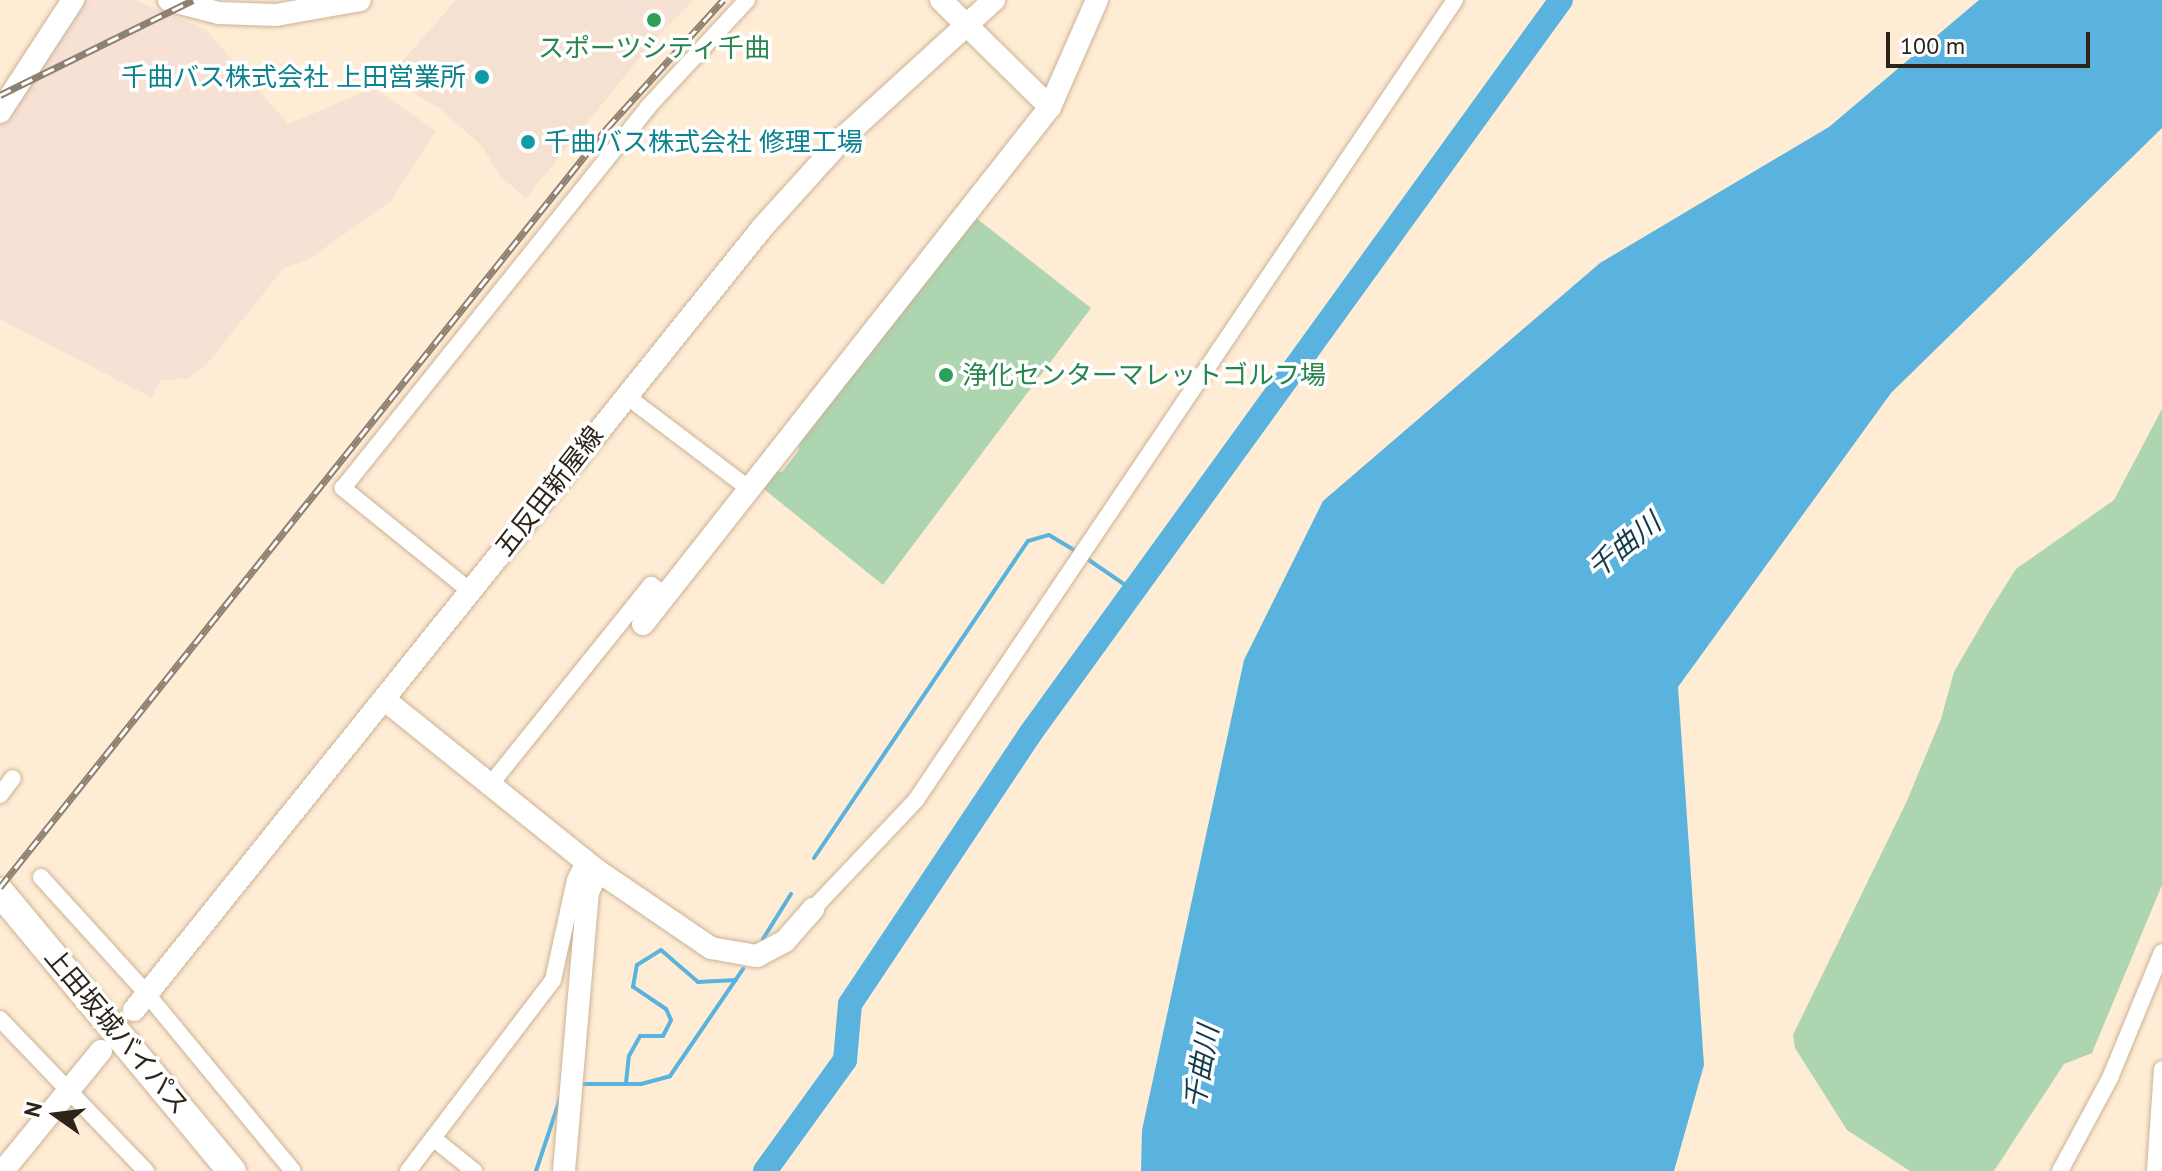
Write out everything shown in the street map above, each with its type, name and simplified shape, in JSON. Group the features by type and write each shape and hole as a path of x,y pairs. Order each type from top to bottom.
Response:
{"highway":[{"name":"上田坂城バイパス","path":"4,896 232,1171"}],"street":[{"path":"0,112 73,0"},
{"path":"169,0 219,13 276,15 360,0"},
{"path":"470,591 343,488 648,107 747,0"},
{"path":"941,0 1050,107"},
{"name":"五反田新屋線","path":"141,1002 385,700 625,395 808,177 994,0"},
{"path":"643,624 1050,107 1097,0"},
{"path":"385,700 592,864 729,955 757,956 776,948 916,800 1455,0"},
{"path":"625,395 748,488"},
{"path":"490,785 651,585 666,595"},
{"path":"0,795 13,778"},
{"path":"564,1171 575,1084 592,864"},
{"path":"408,1171 553,980 575,880 592,864"},
{"path":"41,877 141,1002 293,1171"},
{"path":"2060,1171 2110,1078 2162,952"},
{"path":"0,1019 146,1171"},
{"path":"3,1171 101,1051"},
{"path":"2155,1171 2162,1069"},
{"path":"433,1138 474,1171"}],"shaded area":[{"path":"85,0 135,0 205,29 288,124 374,88 436,131 391,201 309,259 284,268 206,365 188,379 160,380 152,398 0,319 0,126"},
{"path":"456,0 615,0 654,40 526,198 500,176 482,146 440,109 388,78"},
{"name":"スポーツシティ千曲","path":"615,0 694,0 654,40"}],"green space":[{"name":"浄化センターマレットゴルフ場","path":"976,218 1091,308 883,585 760,486 773,471 782,472 799,450 799,442"},
{"path":"2162,409 2162,885 2092,1053 2064,1064 1994,1171 1910,1171 1847,1130 1795,1048 1793,1035 1906,803 1941,719 1954,672 1990,610 2016,569 2114,500"}],"water":[{"path":"1979,0 2162,0 2162,128 1891,393 1678,687 1704,1065 1674,1171 1141,1171 1142,1130 1244,660 1323,501 1600,263 1829,127"}],"waterway":[{"name":"千曲川","path":"765,1171 845,1060 850,1004 1030,734 1561,0"},
{"path":"814,858 1028,541 1049,535 1079,553"},
{"path":"1086,558 1134,591"},
{"path":"763,939 791,894"},
{"path":"626,1083 629,1056 640,1036 663,1036 671,1020 666,1009 633,987 637,965 661,950 698,982 736,980"},
{"path":"580,1084 641,1084 670,1076 743,969"},
{"path":"536,1171 561,1096"}],"railway":[{"path":"0,95 193,0"},
{"path":"0,887 607,128 723,0"}],"place":[{"name":"スポーツシティ千曲","path":"654,20"},
{"name":"千曲バス株式会社 上田営業所","path":"482,77"},
{"name":"千曲バス株式会社 修理工場","path":"528,142"},
{"name":"浄化センターマレットゴルフ場","path":"946,375"}]}
